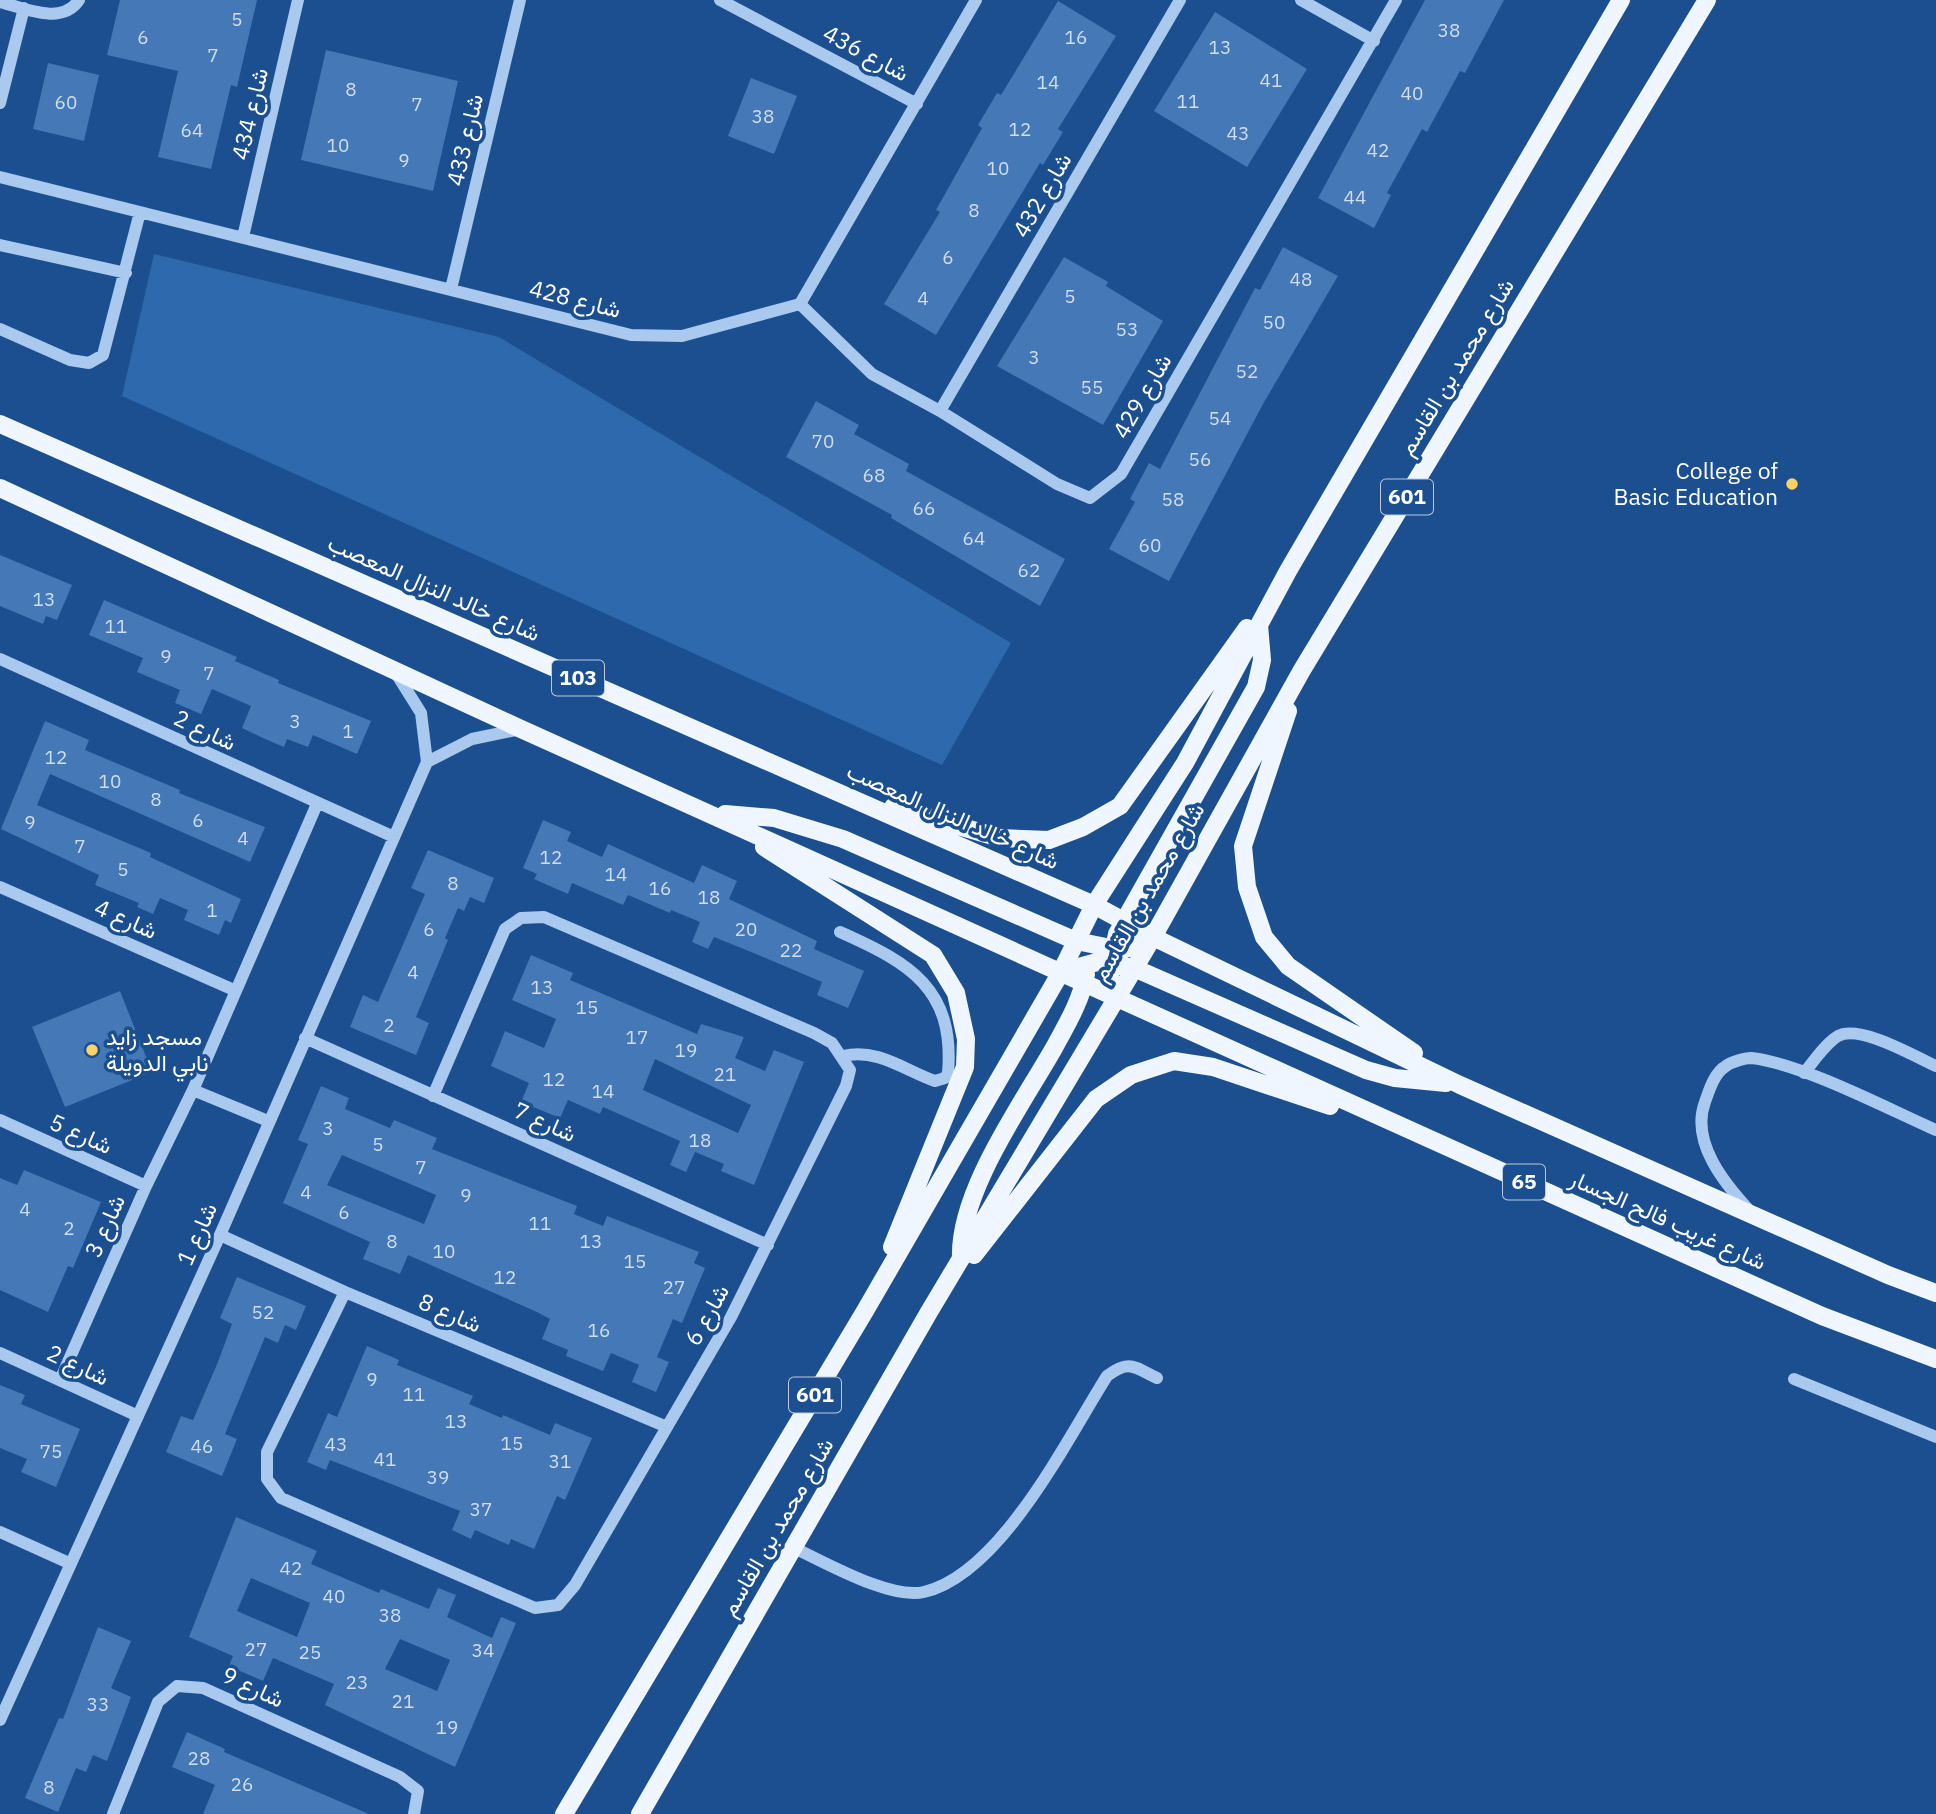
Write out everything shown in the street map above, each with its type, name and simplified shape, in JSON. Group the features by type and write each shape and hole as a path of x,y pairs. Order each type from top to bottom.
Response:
{"main road":[{"name":"شارع محمد بن القاسم","path":"564,1814 865,1311 1061,972 1083,943 1094,905 1185,763 1288,571 1622,0"},
{"name":"شارع محمد بن القاسم","path":"640,1814 929,1312 1153,937 1302,670 1707,0"},
{"name":"شارع خالد النزال المعصب","path":"0,424 1094,905 1153,937"},
{"path":"0,488 1115,999"},
{"path":"823,786 1000,838 1049,841 1083,827 1120,806 1288,571"},
{"path":"1115,999 1111,956 1124,923 1256,687 1262,660 1259,625"},
{"path":"1302,670 1243,846 1247,887 1264,937 1288,966 1460,1085"},
{"path":"711,813 774,818 843,839 1366,1070 1395,1078 1460,1085"},
{"path":"711,813 933,955 956,993 966,1039 965,1067 865,1311"},
{"path":"1061,972 1111,956 1153,937"},
{"name":"شارع غريب فالح الجسار","path":"1153,937 1460,1085 1754,1216 1936,1293"},
{"path":"961,1259 962,1223 974,1190 1075,1010 1087,963 1083,943"},
{"name":"شارع غريب فالح الجسار","path":"1115,999 1822,1317 1936,1359"},
{"path":"929,1312 1096,1099 1131,1075 1174,1061 1213,1067 1426,1138"}],"street":[{"path":"0,2 52,16 74,7 79,0"},
{"name":"شارع 434","path":"243,237 298,0"},
{"name":"شارع 433","path":"451,289 520,0"},
{"name":"شارع 436","path":"720,0 917,104"},
{"path":"800,304 976,0"},
{"name":"شارع 432","path":"940,411 1180,0"},
{"path":"1301,0 1374,41"},
{"name":"شارع 429","path":"800,304 872,374 940,411 1057,484 1090,498 1121,474 1396,0"},
{"path":"0,103 24,8"},
{"name":"شارع 428","path":"0,177 631,335 682,336 800,304"},
{"path":"0,329 70,360 89,363 103,355 140,212"},
{"path":"0,244 126,273"},
{"name":"شارع 2","path":"0,659 317,804 394,836"},
{"path":"394,670 421,713 427,762 472,739 521,729"},
{"name":"شارع 1","path":"0,1720 220,1235 427,762"},
{"name":"شارع 3","path":"60,1380 146,1186 193,1090 234,990 317,804"},
{"name":"شارع 4","path":"0,887 234,990"},
{"path":"433,1096 505,929 521,918 544,917 814,1033 832,1042 844,1056 864,1053 877,1055 935,1081 945,1078 948,1073 948,1029 935,996 899,963 840,932"},
{"path":"1804,1073 1835,1038 1844,1033 1859,1033 1936,1066"},
{"name":"شارع 7","path":"305,1038 768,1245"},
{"name":"شارع 6","path":"345,1292 267,1452 267,1479 281,1498 536,1608 558,1605 575,1585 731,1318 846,1086 850,1070 844,1056"},
{"path":"1754,1216 1719,1177 1705,1139 1700,1113 1712,1083 1724,1066 1749,1058 1804,1073 1936,1130"},
{"path":"193,1090 268,1121"},
{"name":"شارع 5","path":"0,1120 146,1186"},
{"name":"شارع 8","path":"220,1235 345,1292 667,1427"},
{"name":"شارع 2","path":"0,1353 138,1416"},
{"path":"793,1548 881,1588 922,1593 950,1580 972,1566 1013,1526 1107,1376 1120,1365 1131,1365 1157,1378"},
{"path":"1794,1379 1936,1437"},
{"path":"0,1532 69,1563"},
{"name":"شارع 9","path":"113,1814 158,1702 177,1686 203,1688 400,1777 418,1791 414,1814"}],"shaded area":[{"path":"154,254 499,337 1011,643 942,765 122,396"}],"building":[{"path":"120,0 257,0 237,87 231,85 211,169 158,157 178,71 107,55"},
{"path":"1425,0 1504,0 1465,73 1460,71 1427,132 1422,129 1387,193 1391,195 1374,228 1318,198"},
{"path":"1058,1 1116,36 1058,129 1063,132 1043,165 1040,163 936,335 884,304 940,212 936,210 982,128 978,125 997,93 1001,95"},
{"path":"1215,12 1307,69 1247,167 1154,111"},
{"path":"326,50 458,81 433,191 301,160"},
{"path":"48,63 99,75 84,141 33,129"},
{"path":"751,78 797,96 774,154 728,136"},
{"path":"1283,247 1338,276 1263,404 1169,581 1109,549 1135,502 1130,499 1149,463 1160,469 1255,288 1260,290"},
{"path":"1064,257 1108,282 1106,286 1163,321 1103,425 997,366"},
{"path":"816,401 859,425 854,434 909,464 906,471 1065,559 1040,606 891,518 892,515 786,457"},
{"path":"0,555 72,585 57,620 46,616 43,624 0,606"},
{"path":"104,600 237,657 235,661 279,680 278,683 371,721 357,754 313,735 308,747 287,739 284,747 265,739 242,728 251,706 212,689 201,714 175,703 180,690 137,672 143,658 89,635"},
{"path":"45,721 89,740 85,750 180,790 179,793 265,827 250,862 50,774 37,805 151,853 150,857 241,899 231,923 225,920 219,935 184,920 188,910 160,898 153,914 137,907 139,903 95,885 99,875 1,829"},
{"path":"543,820 571,832 567,841 602,857 608,844 694,883 702,865 737,881 729,899 817,941 814,949 864,971 848,1008 817,995 822,982 756,954 714,937 708,949 692,942 700,922 671,910 670,913 628,895 623,905 572,883 568,894 534,879 537,874 523,868"},
{"path":"428,850 494,878 484,903 470,897 464,911 458,908 445,938 448,940 416,1017 429,1023 416,1055 350,1027 363,995 378,1002 425,894 411,888"},
{"path":"531,955 573,973 570,980 697,1034 701,1024 744,1037 735,1058 765,1071 774,1050 804,1062 754,1185 721,1171 724,1164 695,1152 686,1172 670,1165 680,1141 603,1107 600,1114 568,1100 560,1118 521,1102 529,1083 491,1066 505,1031 544,1048 556,1019 512,1000","holes":["655,1059 751,1105 738,1133 643,1090"]},
{"name":"مسجد زايد نابي الدويلة","path":"120,991 152,1072 65,1107 32,1027"},
{"path":"321,1086 349,1098 345,1109 390,1128 394,1120 437,1138 432,1149 577,1206 574,1214 603,1226 607,1216 699,1252 694,1263 705,1268 682,1323 673,1319 657,1357 669,1362 656,1392 632,1382 639,1365 611,1353 603,1371 566,1356 568,1350 542,1339 550,1319 537,1312 408,1255 400,1274 363,1259 370,1242 283,1203 308,1144 298,1140","holes":["342,1155 436,1195 424,1224 327,1185"]},
{"path":"24,1170 101,1202 73,1268 68,1266 48,1312 0,1290 0,1178 17,1185"},
{"path":"237,1277 306,1306 296,1330 285,1325 278,1343 265,1337 225,1434 237,1439 222,1476 166,1452 181,1416 193,1420 218,1362 232,1324 220,1318"},
{"path":"367,1346 399,1360 397,1365 473,1396 469,1404 502,1418 503,1415 550,1435 555,1423 592,1438 565,1500 557,1496 534,1549 511,1539 509,1545 475,1530 471,1539 452,1530 460,1511 330,1460 326,1470 307,1462 328,1413 337,1417"},
{"path":"0,1385 25,1395 21,1404 80,1429 56,1487 21,1472 27,1459 0,1448"},
{"path":"236,1517 317,1551 311,1564 379,1593 381,1589 429,1609 438,1588 456,1595 447,1617 492,1638 501,1617 516,1623 455,1767 325,1705 334,1684 273,1658 263,1681 229,1666 233,1656 189,1637","holes":["251,1578 310,1603 297,1637 237,1611","400,1639 450,1660 437,1691 385,1669"]},
{"path":"98,1627 131,1641 111,1688 131,1697 107,1761 93,1755 86,1772 76,1768 58,1812 25,1798 59,1718 63,1719"},
{"path":"187,1732 225,1749 224,1752 369,1814 203,1814 215,1785 172,1767"}],"place":[{"name":"College of Basic Education","path":"1792,484"},
{"name":"مسجد زايد نابي الدويلة","path":"92,1050"}]}
